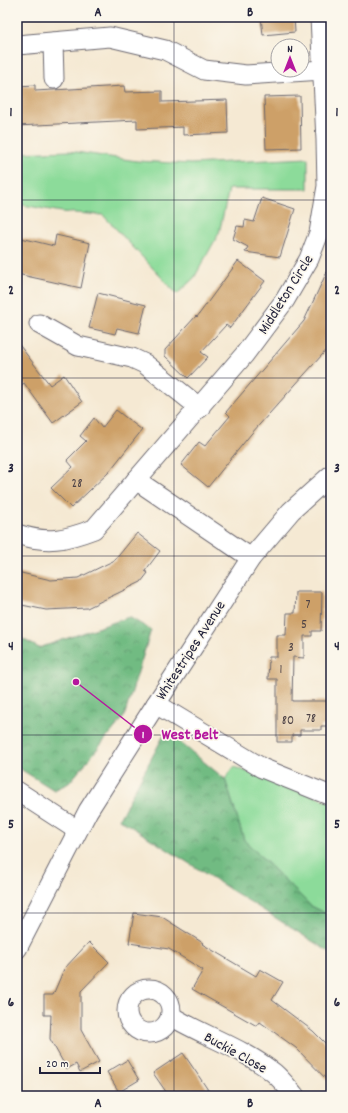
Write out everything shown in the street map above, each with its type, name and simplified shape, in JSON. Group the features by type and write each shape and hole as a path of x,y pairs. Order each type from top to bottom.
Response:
{"street":[{"name":"Middleton Circle","path":"17,534 31,539 50,541 72,537 94,529 200,408 244,355 285,300 325,235 326,186 320,17"},
{"path":"17,45 110,37 164,50 204,70 246,75 323,70"},
{"path":"53,42 54,80"},
{"path":"39,324 78,346 132,358 145,364 200,408"},
{"name":"Whitestripes Avenue","path":"17,949 77,830 156,704 251,558 292,511 331,475"},
{"path":"136,480 251,558"},
{"path":"156,704 262,768 331,796"},
{"path":"17,791 77,830"},
{"name":"Buckie Close","path":"171,1016 189,1027 223,1042 274,1074 296,1096"}],"green space":[{"path":"69,151 137,161 191,164 308,158 308,189 229,189 219,233 194,278 177,294 103,215 62,212 17,204 17,153"},
{"path":"129,617 151,630 124,717 69,783 54,790 17,767 17,636 39,648"},
{"path":"166,731 225,779 244,840 311,906 331,916 331,953 119,819"},
{"path":"234,767 331,802 331,916 311,906 244,840 225,779"}],"building":[{"path":"261,17 294,17 295,32 263,35"},
{"path":"35,85 35,91 124,86 125,92 162,91 162,102 227,100 228,133 183,135 183,127 137,129 137,120 17,126 17,86"},
{"path":"300,96 301,148 266,149 264,97"},
{"path":"262,198 295,209 280,257 245,252 248,247 233,239 237,226 244,227 245,220 254,222"},
{"path":"56,235 90,243 81,288 17,274 17,237 54,246"},
{"path":"238,261 265,281 230,328 226,325 201,352 208,357 188,378 165,356 165,350 196,316 197,317"},
{"path":"331,263 331,345 251,434 208,487 181,465 199,442 205,446 230,416 226,412 304,321"},
{"path":"98,293 146,305 139,333 117,328 115,334 89,328"},
{"path":"17,342 50,385 64,375 82,402 53,423 24,383 17,389"},
{"path":"116,410 142,430 108,473 71,508 51,488 73,467 67,460 86,441 80,436 94,418 102,428"},
{"path":"137,533 160,551 145,571 148,573 141,582 87,608 46,610 17,604 17,572 51,580 78,578 115,560"},
{"path":"296,592 322,592 321,631 312,631 312,636 304,636 304,658 293,657 292,701 331,701 331,726 321,726 321,730 300,730 300,735 292,735 292,742 277,742 277,679 268,679 269,657 277,657 277,635 286,635 287,613 295,613"},
{"path":"134,913 162,917 203,943 202,944 256,976 260,969 283,982 272,1000 313,1031 331,1049 331,1084 296,1048 260,1022 257,1026 192,989 203,970 169,949 129,943"},
{"path":"89,942 109,962 81,991 81,1030 99,1062 80,1072 76,1064 67,1069 50,1039 51,1015 44,1015 44,995 53,995 64,969"},
{"path":"183,1053 212,1096 169,1096 153,1073"},
{"path":"127,1060 139,1080 119,1092 107,1072"}],"place":[{"name":"West Belt","path":"76,682"}]}
